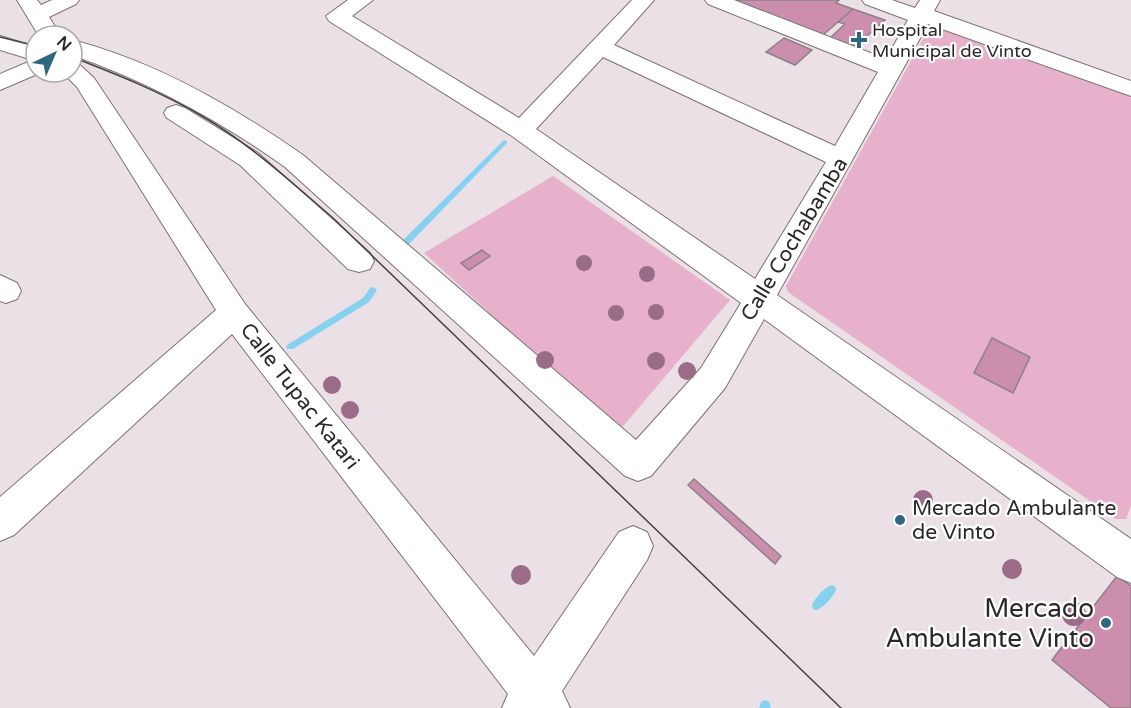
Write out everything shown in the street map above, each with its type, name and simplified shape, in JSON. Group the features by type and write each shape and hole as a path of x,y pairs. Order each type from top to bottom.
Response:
{"street":[{"path":"43,24 32,7 69,0"},
{"path":"363,0 337,16 521,130 1131,562"},
{"path":"521,130 644,0"},
{"path":"715,0 892,69"},
{"path":"872,0 925,11 1131,89"},
{"name":"Calle Cochabamba","path":"84,65 141,74 211,108 261,136 294,160 638,464 713,378 842,159 925,11"},
{"path":"0,27 24,33"},
{"path":"0,43 24,50"},
{"path":"598,47 842,159"},
{"path":"84,69 190,120 249,159 359,261"},
{"path":"0,83 24,72"},
{"name":"Calle Tupac Katari","path":"84,80 234,313 535,702"},
{"path":"0,522 234,313"},
{"path":"535,702 633,546"}],"shaded area":[{"path":"932,23 1131,94 1131,505 1126,519 1116,519 788,292 786,286"},
{"path":"553,176 730,300 619,431 424,253"}],"building":[{"path":"732,0 839,0 836,3 853,9 823,35"},
{"path":"853,9 885,20 855,47 830,38 845,24 838,22"},
{"path":"784,38 812,50 795,65 766,52"},
{"path":"482,250 490,256 469,270 461,263"},
{"path":"992,338 1030,357 1013,393 974,373"},
{"path":"694,479 781,556 775,564 688,485"},
{"name":"Mercado Ambulante Vinto","path":"1117,576 1131,586 1131,708 1111,708 1052,660"}],"waterway":[{"path":"406,242 505,142"},
{"path":"290,347 366,300 373,290"},
{"path":"817,605 831,590"}],"tram line":[{"path":"0,37 24,43"},
{"path":"84,62 154,91 202,116 237,139 286,177 333,218 841,708"}],"place":[{"name":"Hospital Municipal de Vinto","path":"859,40"},
{"name":"Mercado Ambulante de Vinto","path":"900,520"},
{"name":"Mercado Ambulante Vinto","path":"1106,623"}]}
